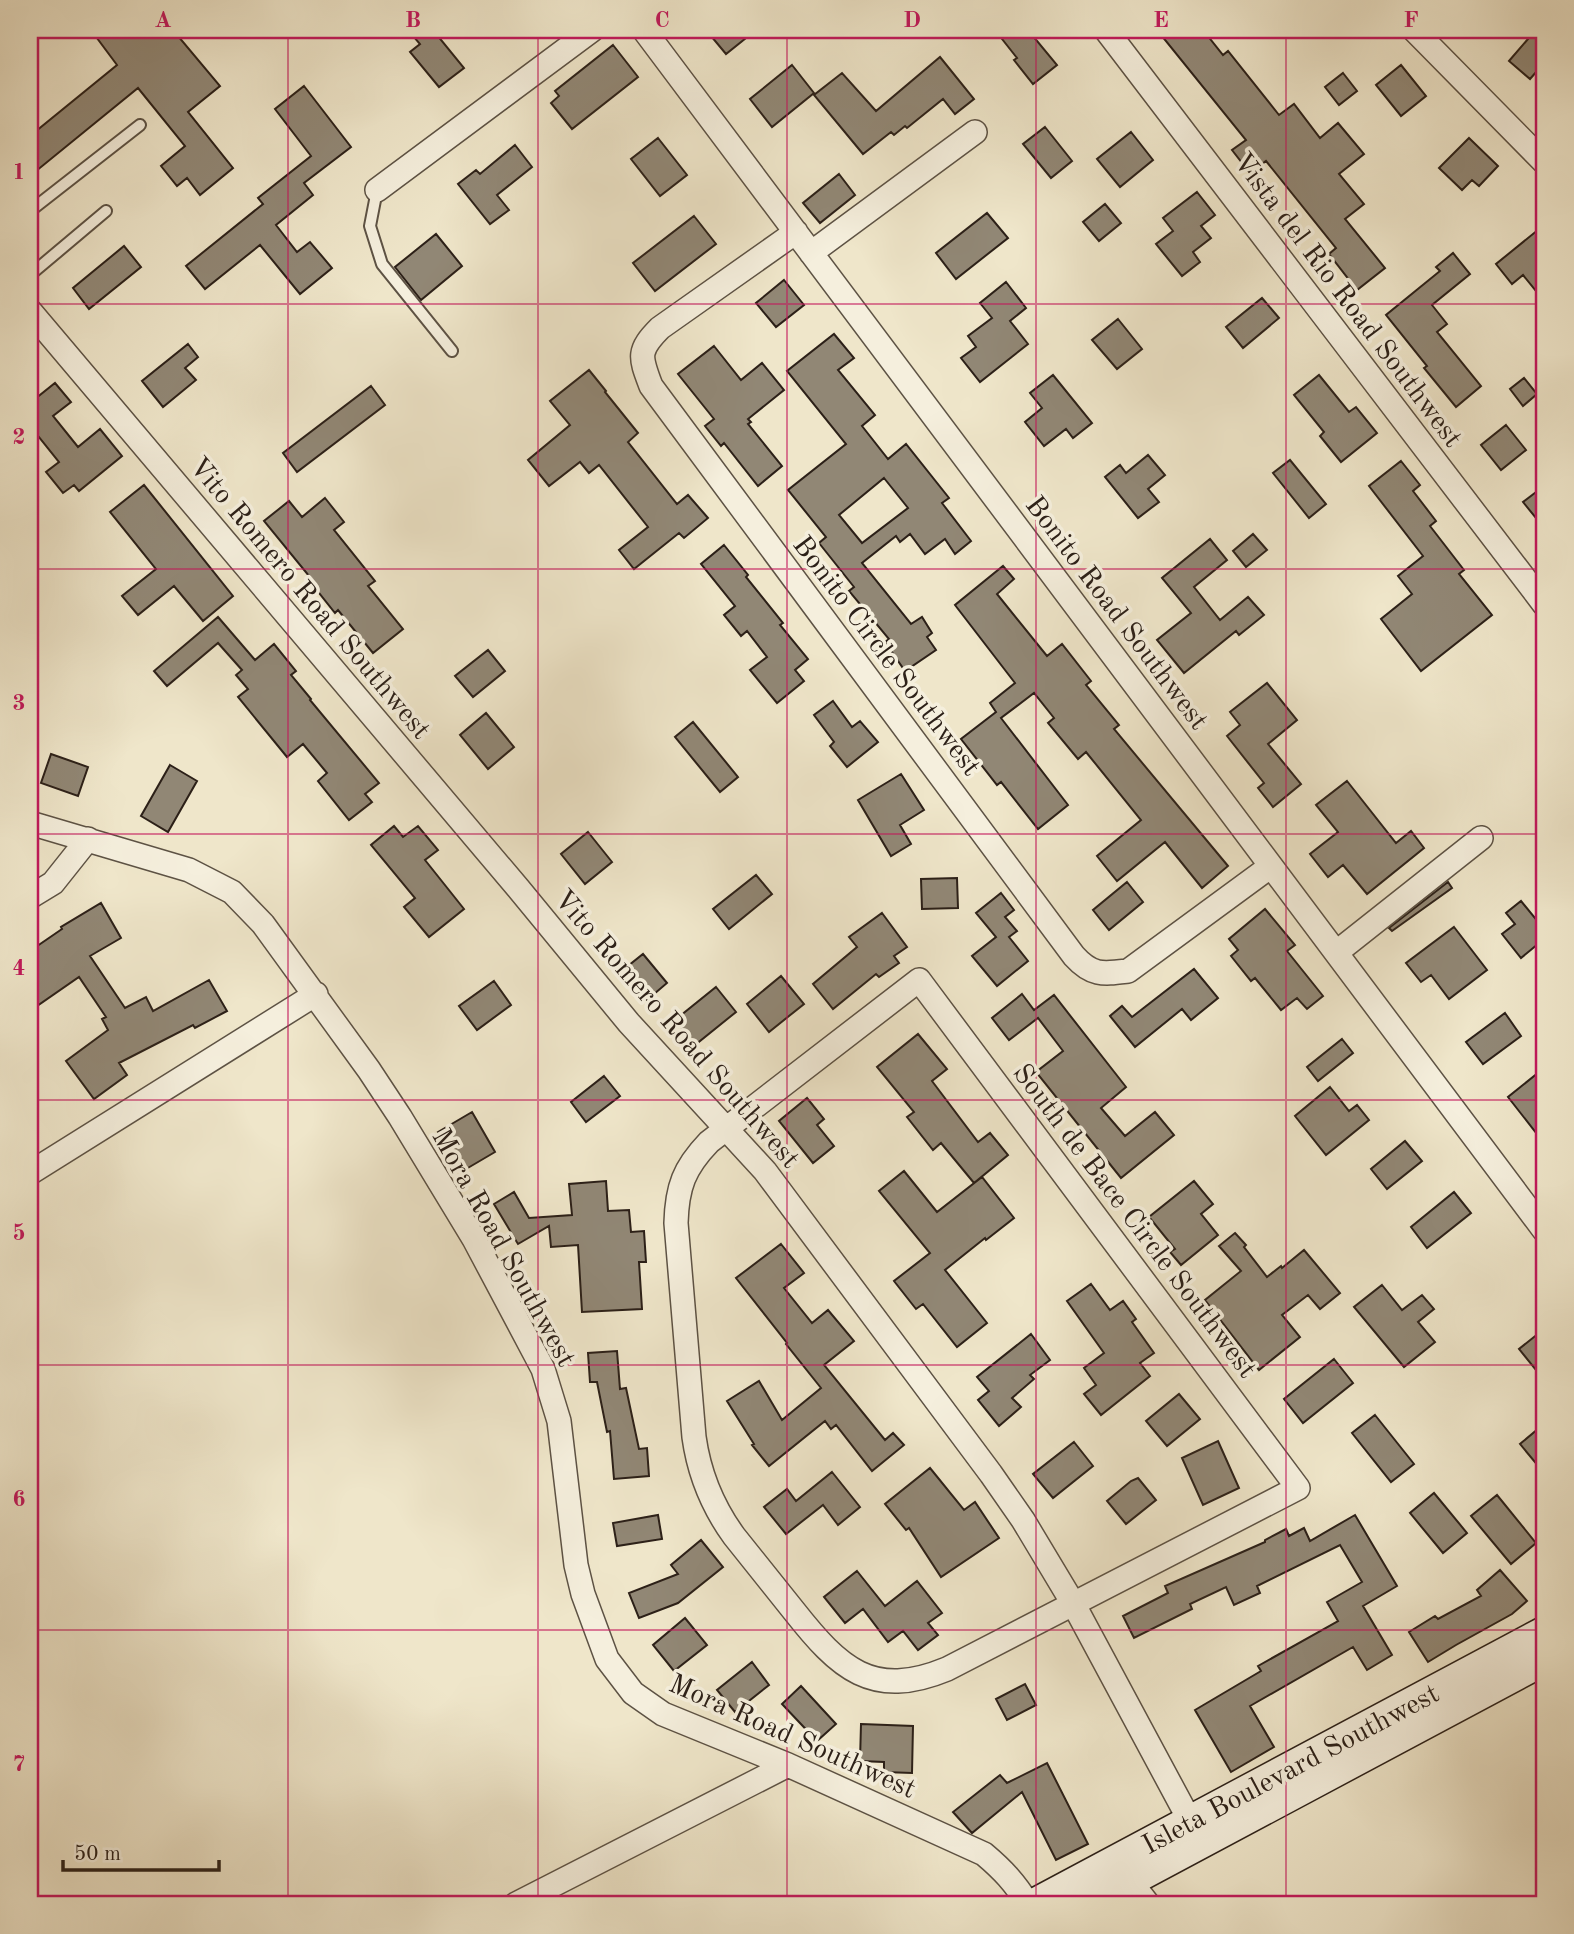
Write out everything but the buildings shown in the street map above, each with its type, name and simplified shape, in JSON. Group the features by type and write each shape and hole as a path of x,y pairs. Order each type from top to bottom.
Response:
{"main road":[{"name":"Isleta Boulevard Southwest","path":"1036,1904 1122,1871 1544,1633"},
{"name":"Isleta Boulevard Southwest","path":"1196,1831 1544,1659"},
{"name":"Isleta Boulevard Southwest","path":"1085,1904 1122,1871"}],"street":[{"path":"377,190 592,30"},
{"name":"Bonito Road Southwest","path":"644,30 1544,1230"},
{"name":"Vista del Rio Road Southwest","path":"1106,30 1544,604"},
{"path":"1414,30 1544,162"},
{"path":"811,253 975,132"},
{"name":"Bonito Circle Southwest","path":"796,232 660,328 645,343 643,363 651,386 1074,956 1085,969 1107,974 1128,971 1271,866"},
{"name":"Vito Romero Road Southwest","path":"30,311 518,887 629,1023 765,1171 1023,1520 1074,1605 1196,1831"},
{"name":"Mora Road Southwest","path":"30,823 189,870 232,891 263,923 316,994 400,1117 474,1239 543,1369 559,1421 576,1565 583,1594 607,1659 633,1693 663,1714 788,1765 984,1854 1003,1869 1028,1904"},
{"path":"1337,952 1481,838"},
{"path":"30,897 53,883 88,839"},
{"name":"South de Bace Circle Southwest","path":"726,1127 919,980 1298,1488 1074,1605"},
{"path":"30,1173 316,994"},
{"path":"726,1127 696,1156 686,1171 680,1185 676,1223 697,1457 707,1488 734,1536 819,1643 844,1665 873,1678 906,1681 934,1675 1074,1605"},
{"path":"516,1904 788,1765"},
{"path":"1122,1871 1148,1904"}],"lane":[{"path":"30,211 140,125"},
{"path":"377,190 370,226 382,264 452,351"},
{"path":"30,275 106,211"}]}
